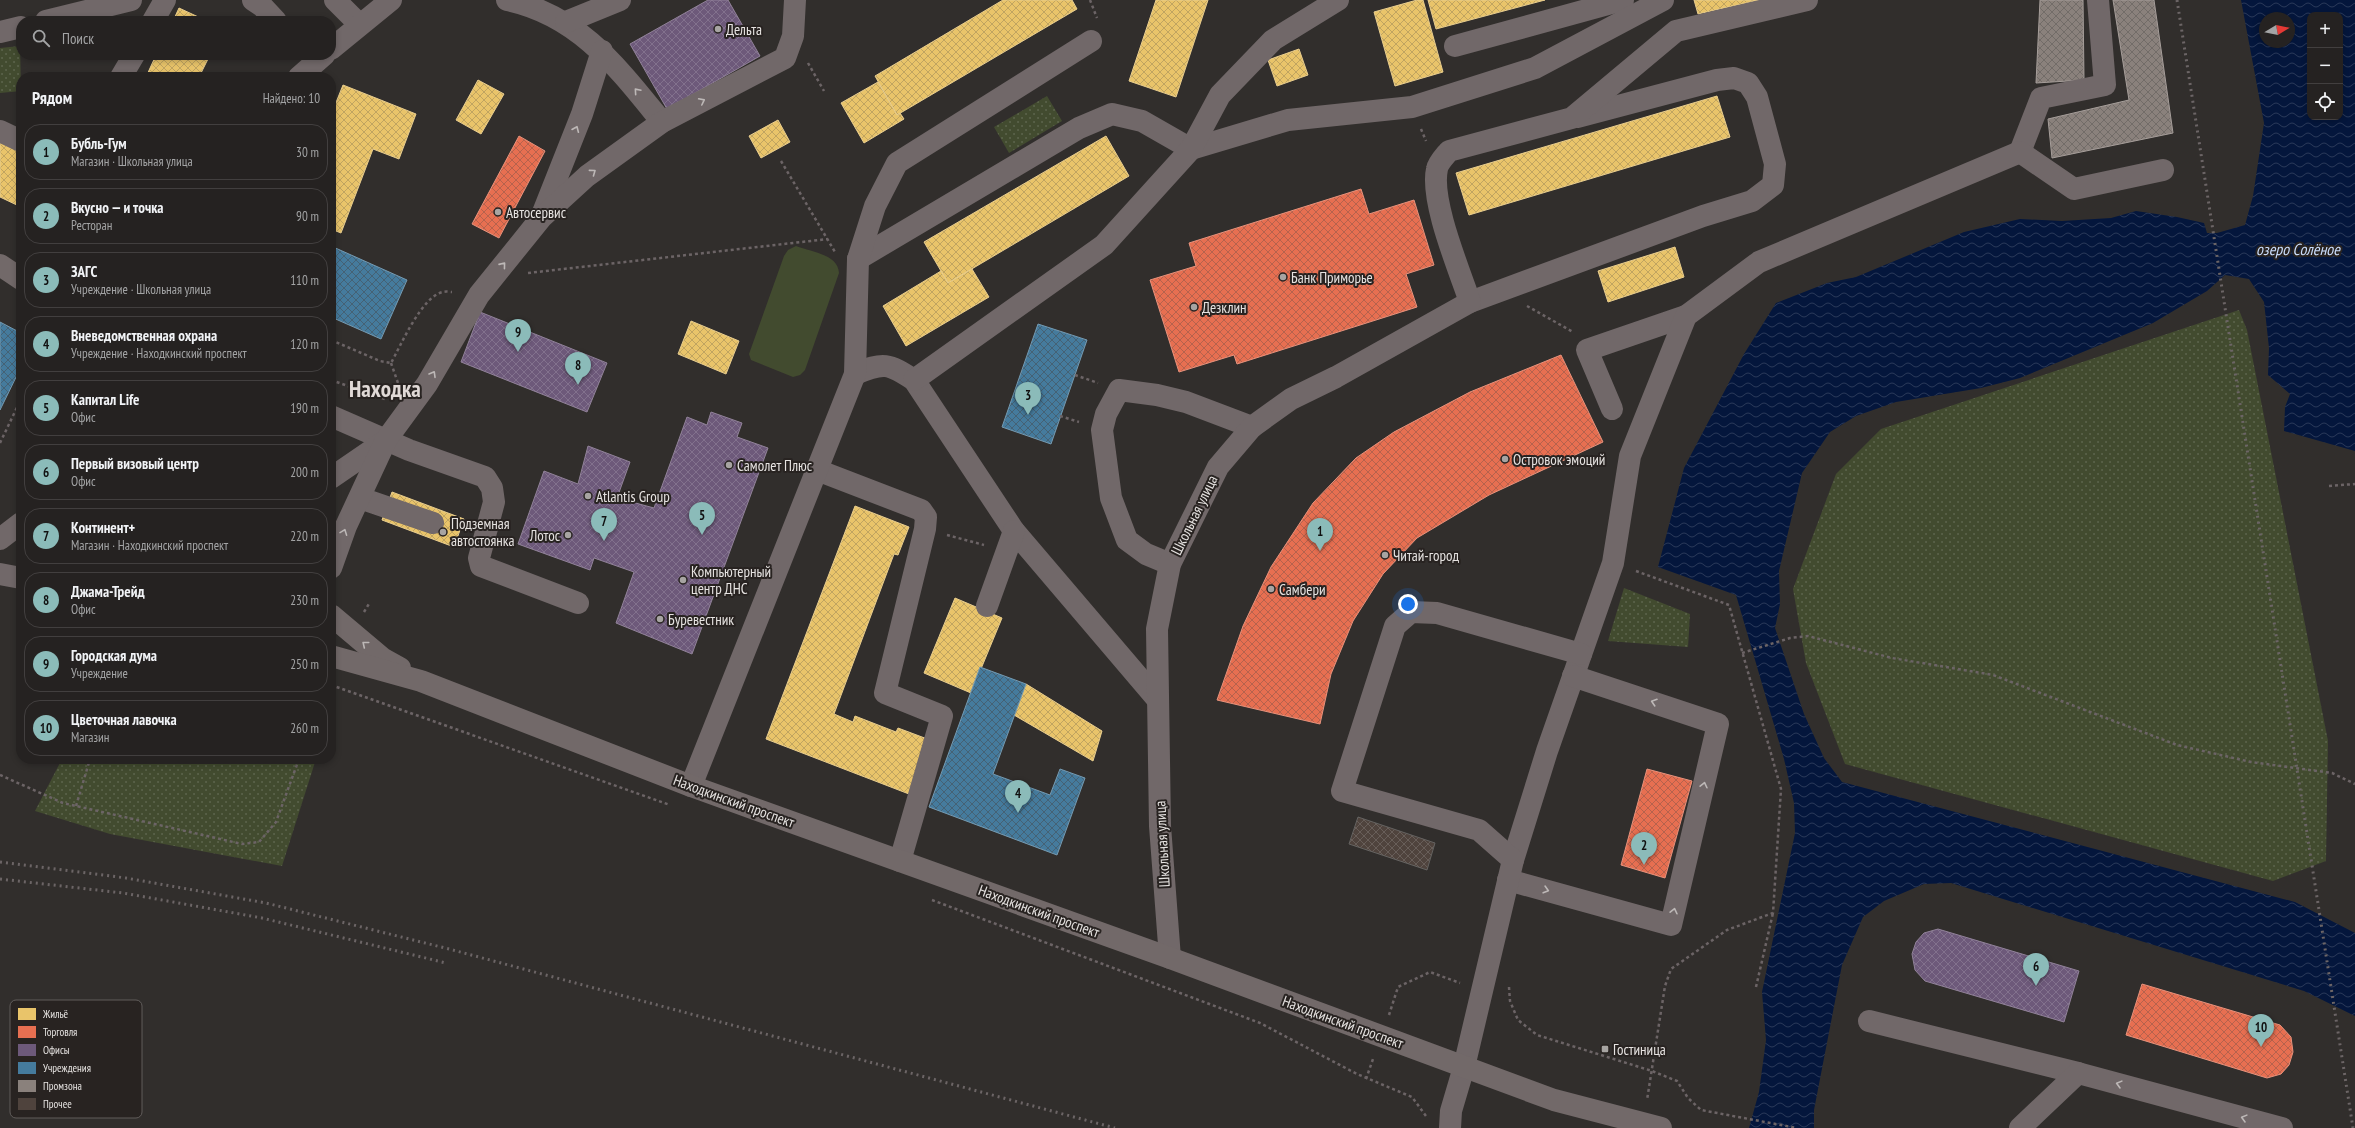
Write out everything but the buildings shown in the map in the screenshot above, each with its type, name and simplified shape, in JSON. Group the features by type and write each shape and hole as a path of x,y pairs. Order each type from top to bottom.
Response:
{"main road":[{"path":"0,264 16,272"},
{"path":"0,264 16,275"},
{"name":"Находкинский проспект","path":"336,619 382,658 421,681"},
{"name":"Находкинский проспект","path":"336,657 421,681 691,786 1170,958 1554,1100 1661,1128"}],"street":[{"path":"66,16 131,0"},
{"path":"156,16 165,0"},
{"path":"253,0 262,6 271,16"},
{"path":"335,0 359,24"},
{"path":"336,45 359,24 391,0"},
{"path":"507,0 523,3 566,22 602,51 662,122"},
{"path":"566,22 620,0"},
{"path":"336,556 386,440 427,384 479,295 541,218 587,176 662,122 785,58 793,36 795,0"},
{"path":"914,380 1104,245 1191,149 1220,95 1273,40 1338,0"},
{"path":"1455,46 1623,0"},
{"path":"858,259 1079,128 1112,114 1142,121 1191,149 1288,120 1412,107 1535,68 1663,0"},
{"path":"1668,0 1676,31"},
{"path":"1572,118 1676,31 1808,0"},
{"path":"1612,409 1587,350 1686,316 1759,262 2020,152 2041,98 2105,85 2098,0"},
{"path":"0,32 16,28"},
{"path":"691,786 855,374 858,259 875,206 897,163 1090,41"},
{"path":"541,218 582,114 602,51"},
{"path":"124,72 131,60"},
{"name":"Школьная улица","path":"1170,958 1160,826 1158,629 1170,564 1218,467 1252,427 1292,400 1470,302 1703,216 1752,201 1772,185 1775,164 1758,97 1748,83 1734,78 1717,80 1449,152 1437,168"},
{"path":"0,131 16,139"},
{"path":"2020,152 2074,189 2163,170"},
{"path":"1437,168 1437,190 1442,214 1470,302"},
{"path":"1450,1128 1451,1111 1464,1067 1511,870 1547,751 1613,563 1630,456 1686,316"},
{"path":"855,374 874,366 893,366 914,380 1014,531 1158,700"},
{"path":"1170,564 1146,554 1128,540 1111,498 1102,430 1106,414 1119,390 1157,395 1186,402 1252,427"},
{"path":"336,418 386,440 485,477 492,488 494,502 479,558 481,566 578,604"},
{"path":"336,428 354,426"},
{"path":"336,475 386,440"},
{"path":"817,470 922,510 926,517 925,529 885,693 942,716 900,861"},
{"path":"360,498 433,522"},
{"path":"0,539 16,524"},
{"path":"987,606 1014,531"},
{"path":"0,574 16,577"},
{"path":"1573,676 1718,724 1671,925 1511,870 1479,830 1342,791 1394,626 1411,612 1437,613 1581,654"},
{"path":"1869,1021 2078,1073 2282,1128"},
{"path":"2020,1128 2078,1073"}],"path":[{"path":"1412,107 1437,168"},
{"path":"781,161 836,253"},
{"path":"493,277 828,239"},
{"path":"400,389 391,363 416,317 431,298 443,292 455,292 452,300"},
{"path":"1498,292 1575,333"},
{"path":"336,342 380,361 391,363"},
{"path":"336,382 390,401"},
{"path":"0,443 16,409"},
{"path":"2329,486 2355,484"},
{"path":"925,529 1006,551"},
{"path":"1742,653 1790,638 1808,636 1892,658 1993,675 2177,745 2251,762 2332,773 2355,784"},
{"path":"336,687 675,807"},
{"path":"76,806 89,764"},
{"path":"0,775 63,803 242,844 259,842 276,822 297,764"},
{"path":"929,899 1260,1023 1357,1074 1412,1097 1420,1105 1428,1119"},
{"path":"1756,987 1773,913"},
{"path":"1509,981 1510,1001 1518,1020 1538,1035 1652,1070 1677,1081 1688,1098 1701,1110 1797,1128"}],"green space":[{"path":"16,46 16,60 20,60 21,72 16,72 16,91 0,93 0,48"},
{"path":"1047,96 1062,121 1009,153 994,127"},
{"path":"796,246 829,258 834,262 839,273 805,370 800,375 793,377 751,360 749,354 784,256 788,250"},
{"path":"2239,310 2247,330 2328,741 2326,861 2273,881 1845,764 1806,663 1793,589 1836,474 1881,429"},
{"path":"1624,588 1690,614 1688,647 1608,641"},
{"path":"59,764 314,764 282,866 110,834 35,811"}],"water":[{"name":"озеро Солёное","path":"2241,0 2355,0 2355,451 2284,431 2285,407 2290,394 2268,375 2269,348 2264,302 2249,279 2225,275 2207,291 2153,323 2020,378 1981,388 1896,402 1856,416 1830,432 1802,473 1779,571 1780,604 1775,628 1804,714 1824,758 1842,782 2295,902 2355,933 2355,1016 2304,991 1951,883 1924,884 1884,901 1863,917 1842,965 1814,1110 1814,1128 1749,1128 1759,1092 1766,1040 1762,992 1795,833 1794,803 1784,759 1736,595 1658,567 1684,468 1744,354 1776,303 1827,283 1856,277 1964,232 2020,219 2062,221 2111,218 2136,211 2177,217 2204,223 2207,233 2217,233 2245,225 2253,196 2264,123"}],"railway":[{"path":"2177,0 2353,1128"},
{"path":"0,862 126,878 266,903 449,949 1115,1128"},
{"path":"0,879 123,893 262,918 446,963"}],"place":[{"name":"Дельта","path":"718,29"},
{"name":"Автосервис","path":"498,212"},
{"name":"Банк Приморье","path":"1283,277"},
{"name":"Дезклин","path":"1194,307"},
{"name":"Городская дума","path":"518,352"},
{"name":"Джама-Трейд","path":"578,385"},
{"name":"ЗАГС","path":"1028,415"},
{"name":"Островок эмоций","path":"1505,459"},
{"name":"Самолет Плюс","path":"729,465"},
{"name":"Atlantis Group","path":"588,496"},
{"name":"Подземная автостоянка","path":"443,532"},
{"name":"Лотос","path":"568,535"},
{"name":"Капитал Life","path":"702,535"},
{"name":"Континент+","path":"604,541"},
{"name":"Бубль-Гум","path":"1320,551"},
{"name":"Читай-город","path":"1385,555"},
{"name":"Компьютерный центр ДНС","path":"683,580"},
{"name":"Самбери","path":"1271,589"},
{"name":"Буревестник","path":"660,619"},
{"name":"Вневедомственная охрана","path":"1018,813"},
{"name":"Вкусно — и точка","path":"1644,865"},
{"name":"Первый визовый центр","path":"2036,986"},
{"name":"Цветочная лавочка","path":"2261,1047"},
{"name":"Гостиница","path":"1605,1049"}],"district":[{"name":"Находка","path":"385,388"}]}
